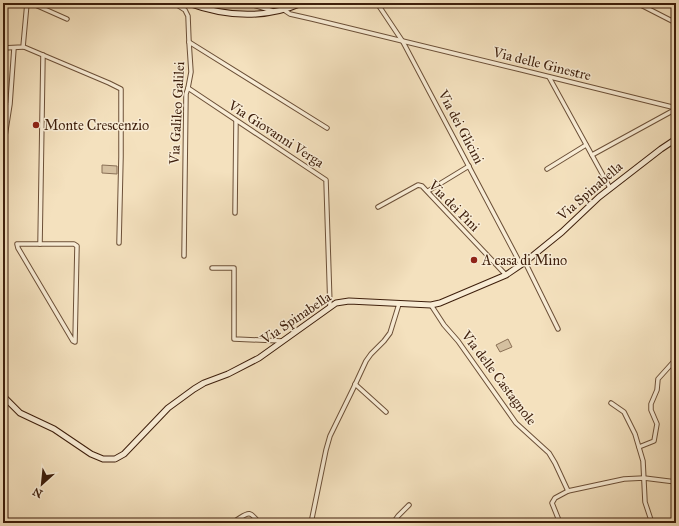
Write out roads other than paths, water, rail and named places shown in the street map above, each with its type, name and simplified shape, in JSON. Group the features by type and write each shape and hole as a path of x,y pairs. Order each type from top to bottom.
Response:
{"street":[{"path":"24,47 27,3"},
{"path":"31,3 67,19"},
{"name":"Via Galileo Galilei","path":"174,3 184,9 188,14 191,72 186,94 184,256"},
{"path":"188,3 210,10 232,14 254,15 284,10 302,3"},
{"path":"247,3 275,12"},
{"name":"Via dei Glicini","path":"377,3 403,42 558,329"},
{"path":"637,3 676,23"},
{"name":"Via delle Ginestre","path":"284,10 290,14 676,109"},
{"path":"189,42 327,128"},
{"path":"3,48 24,47 109,82 121,89 119,242"},
{"path":"3,148 10,104 14,48"},
{"path":"40,244 43,55"},
{"path":"549,77 610,188"},
{"name":"Via Giovanni Verga","path":"188,88 326,180 330,306"},
{"path":"592,155 676,109"},
{"path":"235,213 236,121"},
{"name":"Via Spinabella","path":"3,396 19,412 57,431 91,454 103,459 115,459 124,454 168,408 194,389 252,362 330,306 338,302 346,301 431,305 471,291 506,275 523,264 555,238 594,200 664,146 676,139"},
{"path":"547,169 586,145"},
{"path":"428,191 469,166"},
{"name":"Via dei Pini","path":"378,206 418,185 422,186 506,275"},
{"path":"18,244 40,244 74,244 78,246 75,342 72,341 17,246 18,244"},
{"path":"212,268 234,268 234,339 282,341"},
{"path":"311,523 329,439 368,357 390,333 399,304"},
{"name":"Via delle Castagnole","path":"431,305 516,423 549,453 568,491"},
{"path":"639,447 654,441 657,424 651,410 651,403 657,390 658,379 676,359"},
{"path":"355,384 386,412"},
{"path":"611,403 619,407 624,412 639,447 643,461 644,496 652,523"},
{"path":"560,523 552,506 552,502 568,491 624,479 644,478 676,482"},
{"path":"393,523 409,506"},
{"path":"236,521 246,514 251,514 259,523"}],"place":[{"name":"Monte Crescenzio","path":"36,125"},
{"name":"A casa di Mino","path":"474,260"}]}
